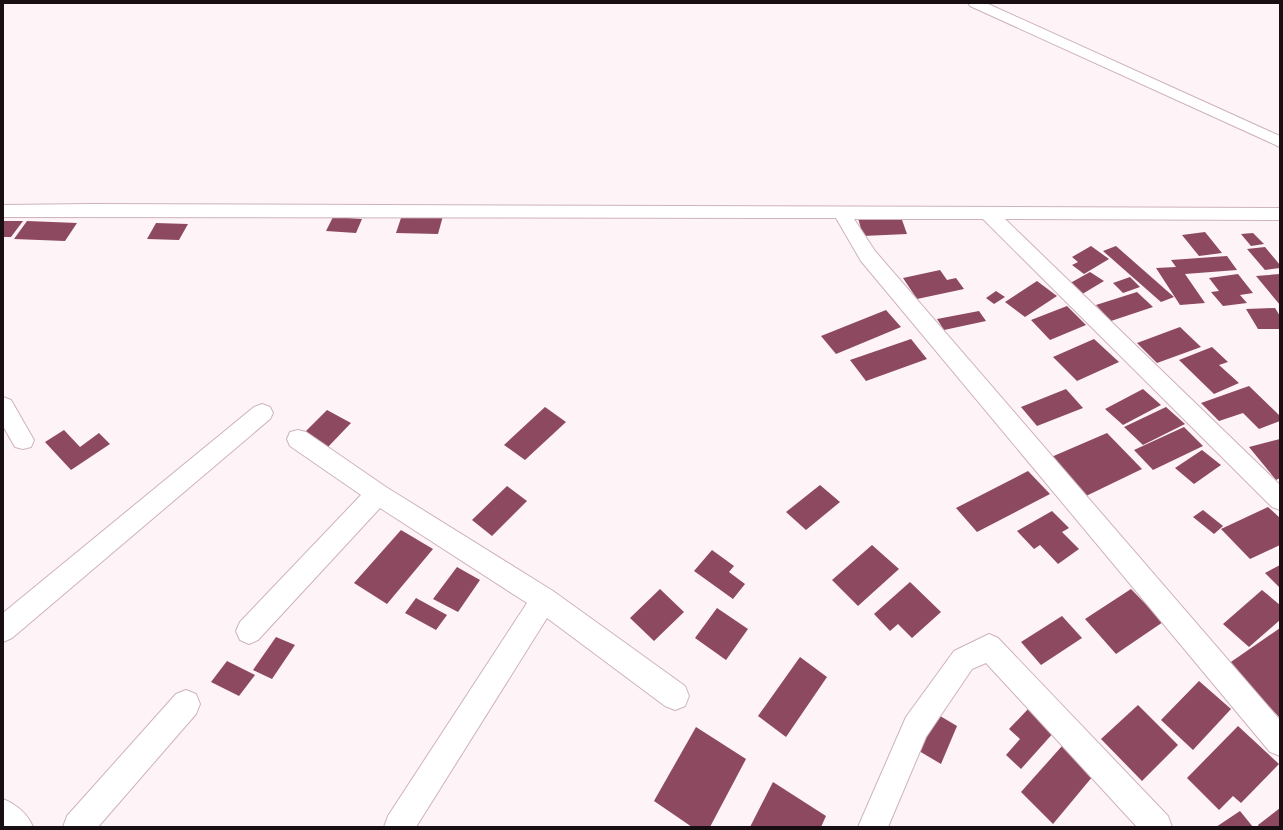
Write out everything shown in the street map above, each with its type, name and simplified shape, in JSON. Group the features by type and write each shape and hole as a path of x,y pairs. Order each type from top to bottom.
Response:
{"street":[{"path":"975,3 1280,142"},
{"path":"3,211 98,210 1280,214"},
{"path":"842,213 868,256 1280,742"},
{"path":"988,213 1280,500"},
{"path":"3,406 23,440"},
{"path":"3,629 262,413"},
{"path":"298,438 378,494 544,600 675,696"},
{"path":"249,630 378,494"},
{"path":"399,827 544,600"},
{"path":"873,827 916,727 963,660 989,647 1157,827"},
{"path":"78,827 186,704"},
{"path":"3,814 18,827"}],"building":[{"path":"402,215 443,216 438,234 396,233"},
{"path":"333,217 362,219 356,233 326,231"},
{"path":"901,217 907,234 863,236 858,218"},
{"path":"3,221 23,221 11,237 3,237"},
{"path":"27,221 77,223 65,241 14,239"},
{"path":"156,223 188,224 179,240 147,239"},
{"path":"1205,232 1222,253 1199,256 1182,235"},
{"path":"1253,233 1264,244 1251,246 1241,234"},
{"path":"1091,246 1109,259 1084,274 1072,265 1078,262 1072,257"},
{"path":"1116,246 1174,297 1161,302 1103,251"},
{"path":"1265,247 1280,265 1280,268 1265,270 1247,249"},
{"path":"1227,256 1237,270 1185,274 1205,303 1180,305 1156,268 1176,267 1171,260"},
{"path":"940,270 947,280 956,278 964,289 917,299 903,278"},
{"path":"1090,272 1104,281 1079,296 1065,286"},
{"path":"1238,274 1253,293 1240,295 1247,303 1223,306 1211,292 1219,291 1209,278"},
{"path":"1280,274 1280,305 1256,276"},
{"path":"1130,277 1140,287 1123,293 1113,283"},
{"path":"1037,281 1057,296 1025,317 1005,302"},
{"path":"996,291 1005,297 994,304 986,298"},
{"path":"1137,292 1153,307 1111,321 1096,305"},
{"path":"1067,306 1086,325 1050,340 1031,320"},
{"path":"1275,308 1280,316 1280,329 1258,329 1246,309"},
{"path":"886,310 901,327 836,354 821,336"},
{"path":"979,311 986,321 944,330 937,319"},
{"path":"1180,327 1201,347 1157,363 1137,343"},
{"path":"911,339 927,359 866,381 850,360"},
{"path":"1094,339 1119,362 1077,381 1053,357"},
{"path":"1212,347 1228,362 1219,365 1239,383 1214,394 1179,360"},
{"path":"1249,386 1280,416 1280,421 1259,429 1243,413 1219,421 1201,403"},
{"path":"1066,389 1083,408 1037,426 1021,407"},
{"path":"1143,389 1161,405 1123,425 1105,409"},
{"path":"545,407 566,422 525,460 504,445"},
{"path":"1166,407 1185,424 1143,445 1124,427"},
{"path":"327,410 351,423 327,448 302,435"},
{"path":"1184,427 1203,446 1153,470 1134,450"},
{"path":"64,430 80,447 99,433 110,444 71,470 45,442"},
{"path":"1107,433 1142,469 1084,497 1049,458"},
{"path":"1280,439 1280,478 1276,480 1249,447"},
{"path":"1202,450 1221,465 1194,484 1175,468"},
{"path":"1028,471 1050,494 977,532 956,508"},
{"path":"820,485 840,502 806,530 786,512"},
{"path":"507,486 527,501 492,536 472,520"},
{"path":"1268,507 1280,518 1280,545 1250,559 1221,529"},
{"path":"1203,510 1223,526 1214,534 1193,517"},
{"path":"1052,511 1069,528 1062,532 1079,549 1058,564 1040,545 1034,549 1017,531"},
{"path":"401,530 433,549 387,604 354,583"},
{"path":"872,545 899,569 858,606 832,580"},
{"path":"712,550 734,566 729,572 745,584 733,599 694,571"},
{"path":"1280,565 1280,588 1265,573"},
{"path":"457,567 480,580 458,612 433,599"},
{"path":"910,582 941,612 912,638 898,624 890,631 874,614"},
{"path":"660,589 684,612 654,641 630,618"},
{"path":"1131,589 1163,622 1116,654 1085,619"},
{"path":"1262,590 1280,605 1280,620 1249,647 1223,624"},
{"path":"416,598 447,615 436,630 405,613"},
{"path":"717,608 748,629 726,660 695,638"},
{"path":"1062,616 1082,638 1041,665 1021,642"},
{"path":"1280,628 1280,718 1228,664"},
{"path":"276,637 295,645 272,679 253,670"},
{"path":"800,657 827,677 786,737 758,716"},
{"path":"227,661 255,675 239,696 211,682"},
{"path":"1199,681 1231,709 1193,750 1161,720"},
{"path":"1138,705 1178,745 1142,781 1101,739"},
{"path":"1030,707 1055,731 1021,769 1006,755 1020,739 1009,729"},
{"path":"930,710 957,726 941,764 914,748"},
{"path":"1238,726 1279,764 1241,803 1233,796 1219,810 1187,778"},
{"path":"696,727 746,759 710,827 692,827 654,801"},
{"path":"1062,746 1093,776 1053,824 1021,792"},
{"path":"773,782 826,816 821,827 750,827"},
{"path":"1280,808 1280,827 1259,827 1258,825"},
{"path":"1240,811 1253,827 1216,827"}]}
